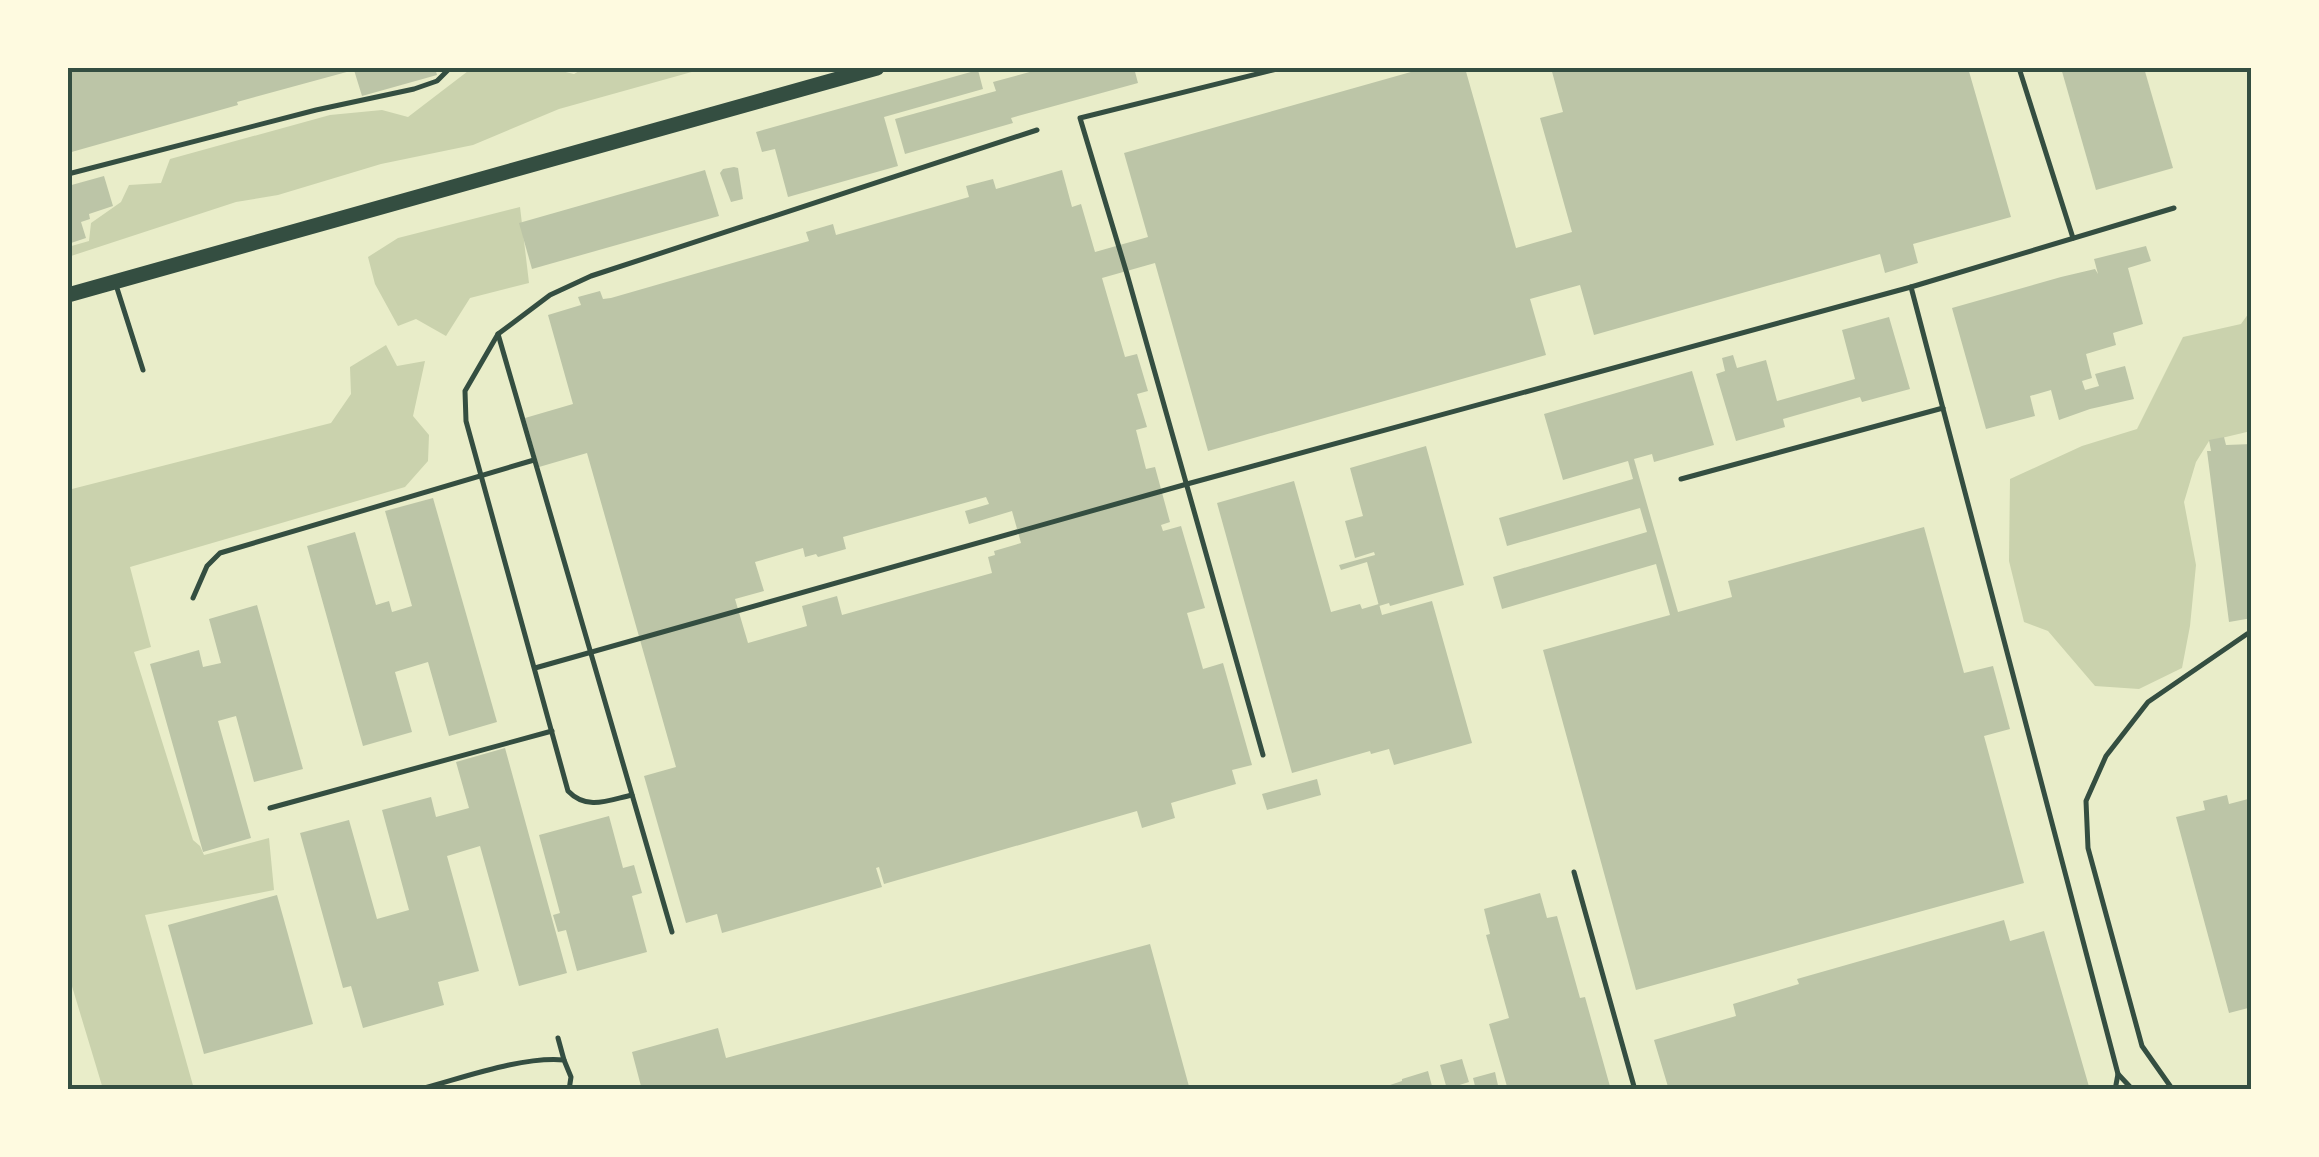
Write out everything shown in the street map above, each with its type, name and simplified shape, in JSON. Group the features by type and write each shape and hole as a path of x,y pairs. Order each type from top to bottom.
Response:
{"main road":[{"path":"68,295 878,68"}],"lane":[{"path":"68,174 414,89 437,81 450,68"},
{"path":"1263,756 1080,118 1281,68"},
{"path":"2019,68 2073,238"},
{"path":"632,795 591,803 578,801 568,791 466,421 465,391 498,334 550,295 591,276 1037,130"},
{"path":"535,668 1911,286 2174,208"},
{"path":"115,282 143,370"},
{"path":"1911,286 2118,1074 2116,1090"},
{"path":"498,334 672,932"},
{"path":"1681,479 1943,408"},
{"path":"193,598 207,566 220,553 534,460"},
{"path":"2172,1090 2142,1046 2088,848 2086,801 2106,756 2148,702 2247,634"},
{"path":"270,808 552,731"},
{"path":"1574,872 1635,1090"},
{"path":"558,1038 570,1077 569,1090"},
{"path":"417,1090 516,1064 564,1060"},
{"path":"2118,1074 2133,1090"}],"green space":[{"path":"472,68 549,68 574,74 584,68 706,68 559,109 473,145 381,164 278,195 236,202 68,257 68,247 89,241 91,223 121,202 129,185 161,183 170,159 330,115 382,110 408,117"},
{"path":"520,207 529,283 470,298 446,336 416,319 398,326 375,284 368,257 398,238"},
{"path":"2251,310 2251,431 2209,441 2196,462 2184,502 2196,565 2182,668 2139,689 2095,686 2048,631 2024,622 2009,561 2010,479 2082,446 2137,429 2183,337 2241,324"},
{"path":"386,345 397,366 425,361 413,416 429,435 428,461 405,487 130,567 151,647 134,652 193,840 204,855 269,838 274,890 145,915 194,1089 103,1089 68,973 68,490 331,423 351,394 350,367"}],"building":[{"path":"68,68 435,68 437,75 362,96 354,70 68,153"},
{"path":"1044,68 1134,68 1138,83 1011,118 1013,123 905,154 895,119 996,91 993,82"},
{"path":"1425,68 1465,68 1516,248 1572,232 1540,118 1563,112 1551,68 1968,68 2011,217 1913,244 1918,263 1885,273 1880,254 1594,335 1580,285 1530,299 1546,355 1208,451 1155,263 1102,278 1125,357 1137,354 1148,391 1137,394 1147,427 1136,430 1146,469 1155,467 1170,522 1161,525 1163,531 1181,526 1205,608 1187,613 1203,669 1223,663 1252,765 1232,770 1236,784 1171,803 1175,818 1142,828 1137,811 884,884 879,867 876,868 882,887 722,933 717,914 686,923 644,776 676,767 587,453 539,467 525,418 573,404 548,315 581,305 578,297 600,291 603,299 611,298 809,241 806,232 833,224 836,235 969,197 966,186 993,179 996,189 1062,170 1072,207 1081,204 1095,252 1148,237 1124,153","holes":["986,497 989,504 965,511 969,524 1012,511 1021,543 994,551 995,555 988,557 992,573 842,615 837,596 802,606 807,626 748,643 735,599 764,591 755,562 803,548 805,557 818,557 846,549 843,537"]},
{"path":"2061,68 2144,68 2173,168 2096,190"},
{"path":"978,70 983,89 884,117 898,166 788,197 775,149 762,152 756,132"},
{"path":"738,168 743,199 731,202 720,173"},
{"path":"705,170 719,216 532,269 519,223"},
{"path":"104,176 113,206 89,214 90,219 81,222 86,238 68,244 68,186"},
{"path":"2146,246 2151,261 2128,268 2143,324 2113,333 2116,345 2086,354 2092,378 2082,381 2085,390 2099,386 2095,374 2125,366 2134,399 2059,420 2051,390 2030,396 2035,416 1986,429 1952,308 2095,269 2098,274 2094,259"},
{"path":"1889,317 1910,389 1862,402 1860,397 1783,419 1785,427 1736,441 1716,374 1725,371 1722,358 1733,355 1737,368 1766,360 1777,401 1855,379 1842,330"},
{"path":"1692,371 1714,445 1654,462 1652,454 1634,459 1678,612 1732,597 1728,581 1924,527 1964,673 1993,666 2010,729 1984,736 2024,883 1636,990 1543,650 1670,615 1656,564 1502,609 1493,577 1647,532 1640,508 1507,546 1499,518 1633,479 1628,461 1563,480 1544,414"},
{"path":"2224,437 2226,445 2252,444 2252,618 2229,622 2207,451 2211,451 2209,440"},
{"path":"1426,446 1464,585 1379,606 1367,562 1341,570 1339,565 1375,555 1374,552 1355,558 1345,521 1363,516 1350,468"},
{"path":"1294,481 1331,612 1360,604 1362,609 1379,604 1382,615 1432,601 1472,743 1394,765 1389,749 1371,754 1370,751 1292,773 1217,503"},
{"path":"433,498 497,722 449,736 428,662 395,672 412,732 363,746 307,546 355,532 376,605 389,601 392,612 412,606 385,511"},
{"path":"257,605 303,769 254,782 236,716 218,721 251,838 203,852 150,664 199,650 203,667 221,663 209,619"},
{"path":"505,748 567,973 519,986 480,846 447,856 479,971 438,982 444,1005 363,1028 351,986 343,988 300,833 349,820 377,919 409,910 382,810 431,797 436,817 469,808 456,762"},
{"path":"1317,779 1321,795 1267,810 1262,794"},
{"path":"2227,795 2229,804 2252,798 2252,1007 2229,1013 2176,817 2205,810 2203,801"},
{"path":"609,816 623,868 634,865 642,893 632,896 647,952 577,971 566,930 558,932 553,915 560,913 539,835"},
{"path":"1540,893 1547,918 1557,916 1611,1090 1508,1090 1489,1024 1509,1018 1486,935 1490,934 1484,909"},
{"path":"277,895 313,1024 204,1054 168,925"},
{"path":"2004,920 2010,941 2044,931 2090,1090 1669,1090 1654,1040 1736,1016 1733,1004 1799,984 1797,979"},
{"path":"1150,944 1190,1090 642,1090 632,1052 718,1028 726,1058"},
{"path":"1462,1059 1469,1082 1447,1089 1440,1065"},
{"path":"1428,1071 1433,1090 1375,1090 1402,1079"},
{"path":"1495,1072 1499,1090 1476,1090 1473,1078"}]}
